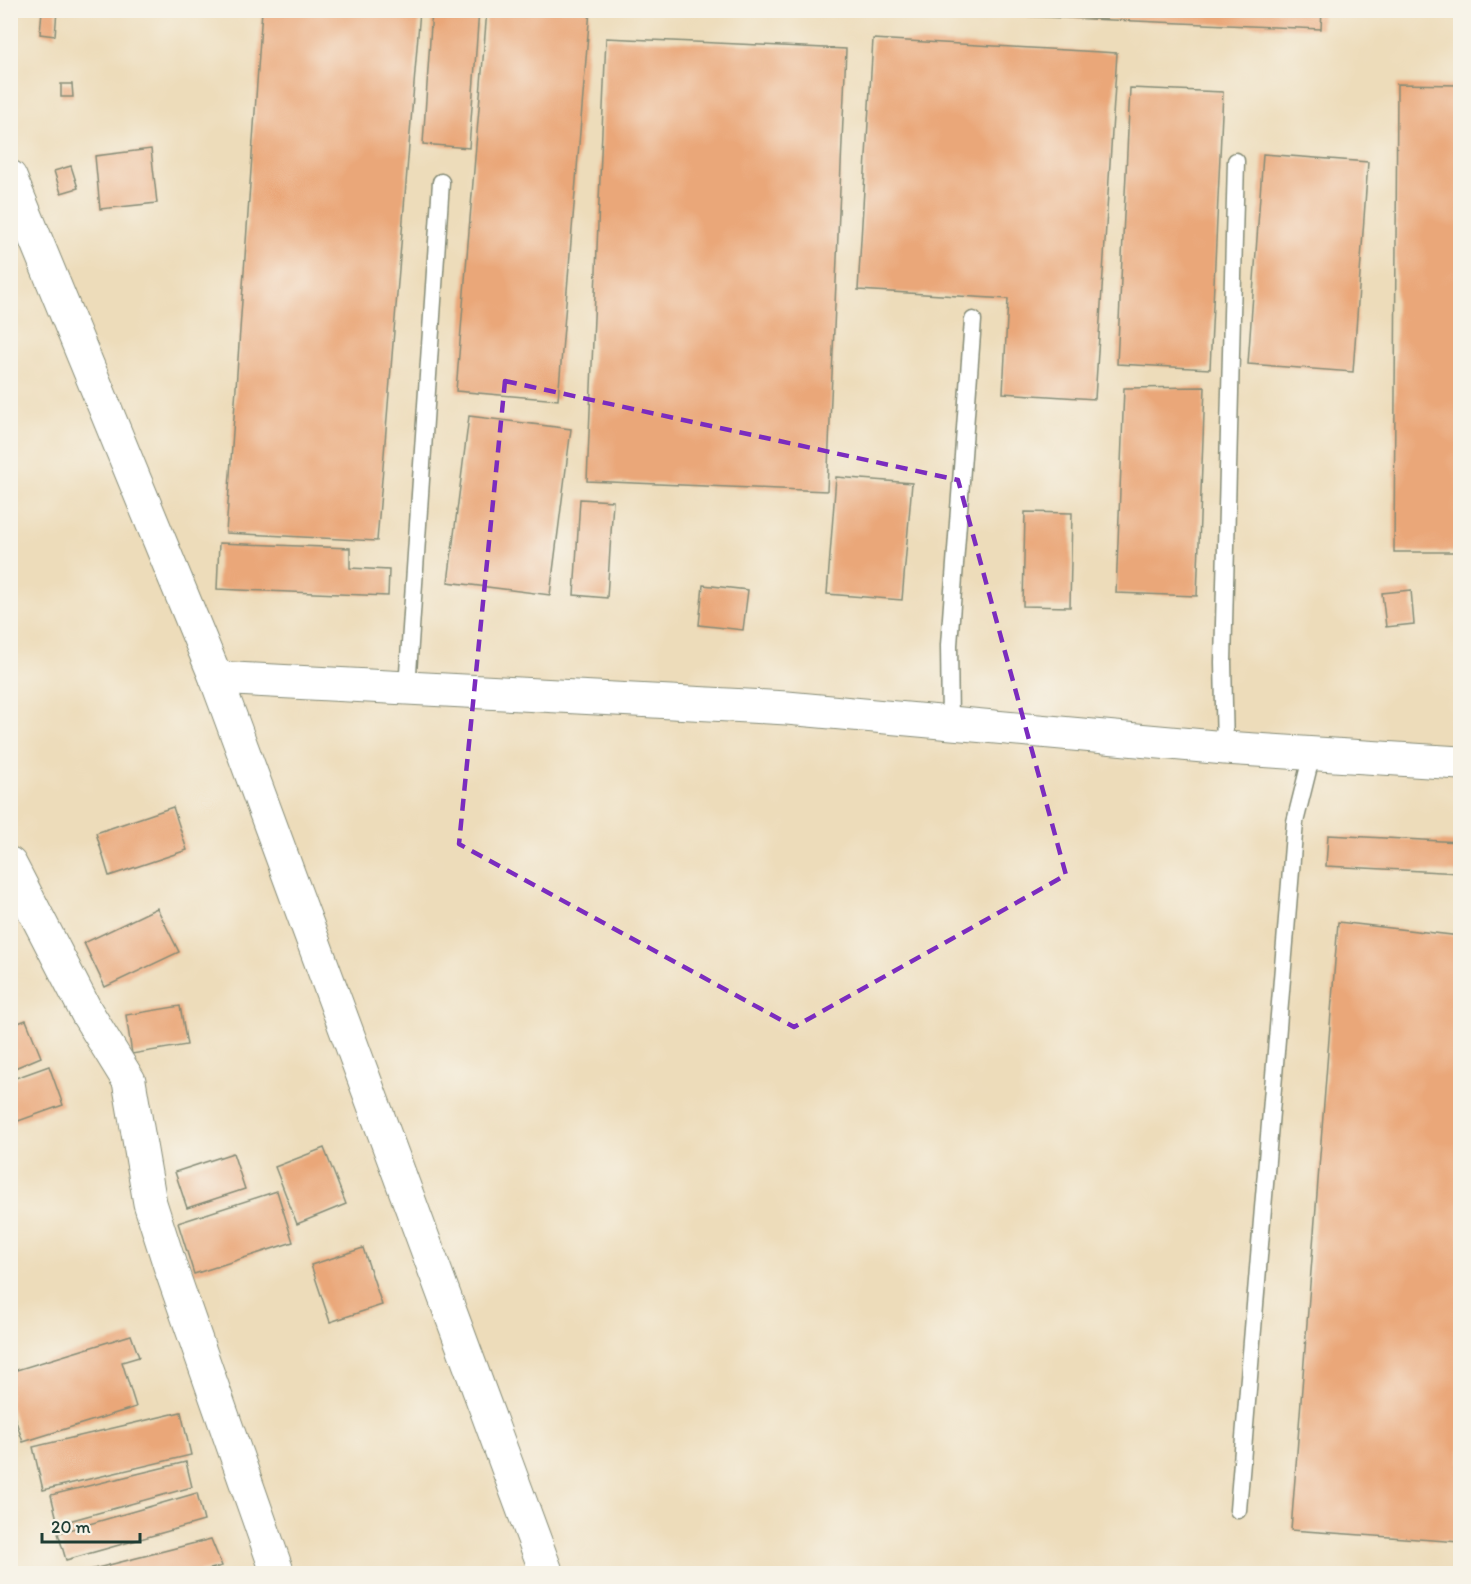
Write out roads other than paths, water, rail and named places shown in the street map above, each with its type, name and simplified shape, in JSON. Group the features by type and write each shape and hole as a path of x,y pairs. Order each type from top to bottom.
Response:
{"street":[{"path":"10,177 216,678 547,1574"},
{"path":"216,678 787,708 1225,748 1461,763"},
{"path":"10,864 87,1013 129,1081 154,1214 171,1269 278,1574"}],"lane":[{"path":"1225,748 1223,662 1236,161"},
{"path":"407,688 441,182"},
{"path":"950,723 949,645 974,321"},
{"path":"1238,1510 1295,822 1312,754"}]}
